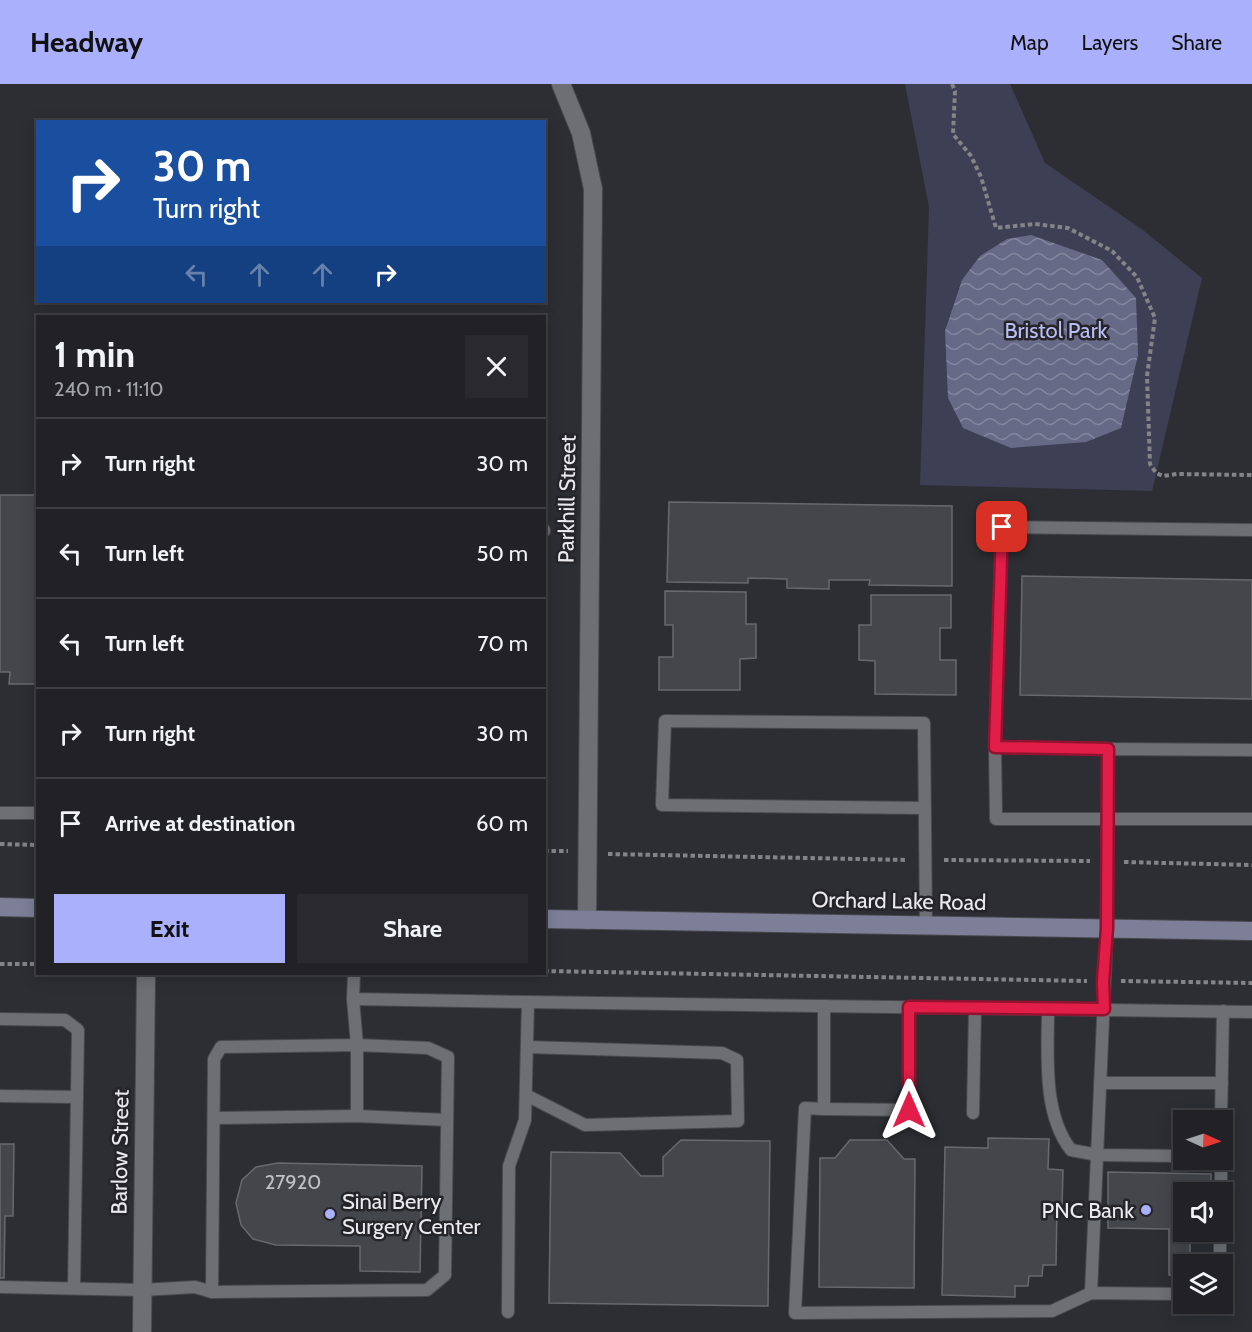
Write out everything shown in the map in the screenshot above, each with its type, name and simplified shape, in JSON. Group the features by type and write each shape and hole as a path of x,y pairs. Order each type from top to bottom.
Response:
{"main road":[{"path":"0,907 36,908"},
{"name":"Orchard Lake Road","path":"546,919 1252,931"}],"street":[{"name":"Parkhill Street","path":"561,84 581,133 594,189 587,920"},
{"name":"Barlow Street","path":"142,1332 146,975"}],"lane":[{"path":"1252,530 1002,527 995,747 996,819 1252,819"},
{"path":"925,808 662,805 665,721 924,723 925,808 925,860 926,925"},
{"path":"995,747 1252,750"},
{"path":"1091,1293 1107,928 1108,749"},
{"path":"0,813 36,813"},
{"path":"354,975 357,1116"},
{"path":"353,999 1252,1012"},
{"path":"508,1312 509,1166 525,1120 528,1002"},
{"path":"824,1006 824,1108"},
{"path":"909,1007 909,1110 805,1108 795,1313 1052,1311 1091,1293 1173,1294"},
{"path":"973,1113 975,1008"},
{"path":"1048,1009 1047,1088 1063,1140 1071,1150 1098,1155 1173,1156"},
{"path":"1221,1110 1222,1011"},
{"path":"0,1019 65,1020 78,1030 74,1288"},
{"path":"0,1287 142,1290 195,1287 212,1292 426,1290 445,1275 448,1057 428,1048 357,1045 221,1047 214,1059 212,1292"},
{"path":"526,1095 585,1125 738,1121 737,1060 722,1053 527,1047"},
{"path":"1100,1083 1222,1083"},
{"path":"0,1096 77,1097"},
{"path":"214,1118 357,1116 447,1120"}],"path":[{"path":"952,84 955,91 953,134 971,156 981,177 996,228 1035,224 1068,228 1112,251 1137,277 1155,318 1147,376 1150,464 1156,473 1163,476 1252,476"},
{"path":"0,844 36,845"},
{"path":"546,851 587,854 1252,865"},
{"path":"0,964 36,964"},
{"path":"546,971 1252,983"}],"green space":[{"name":"Bristol Park","path":"905,84 1010,84 1045,163 1143,230 1202,278 1152,491 920,485 929,207"}],"water":[{"path":"1031,235 1102,260 1136,298 1138,355 1121,428 1086,442 1011,448 963,428 948,398 945,331 962,280 980,256 1007,239"}],"building":[{"path":"0,495 36,495 36,684 9,684 10,672 0,672"},
{"path":"669,502 952,506 952,586 869,585 870,580 829,580 829,589 787,588 787,579 748,578 748,583 667,582"},
{"path":"1022,576 1252,580 1252,699 1020,695"},
{"path":"665,591 746,592 746,624 756,624 756,658 740,659 740,690 659,690 659,657 673,657 673,625 665,625"},
{"path":"871,595 951,595 951,628 940,628 940,660 956,660 956,695 875,694 875,661 859,660 859,625 871,625"},
{"path":"988,1138 1049,1139 1048,1169 1063,1170 1062,1208 1057,1208 1056,1265 1043,1265 1042,1276 1029,1276 1028,1286 1015,1286 1015,1297 942,1295 945,1147 988,1148"},
{"path":"681,1140 770,1141 768,1306 549,1303 551,1152 620,1153 641,1176 663,1176 663,1157"},
{"path":"850,1140 887,1140 904,1159 915,1159 914,1288 819,1287 820,1158 835,1158"},
{"path":"0,1144 14,1144 13,1216 5,1216 4,1278 0,1278"},
{"name":"Sinai Berry Surgery Center","path":"278,1163 422,1166 420,1272 360,1271 360,1246 276,1245 253,1239 241,1225 236,1203 242,1180 256,1167"},
{"name":"PNC Bank","path":"1108,1172 1211,1174 1211,1182 1173,1182 1173,1242 1190,1242 1190,1254 1173,1254 1173,1275 1169,1275 1169,1229 1108,1228"}],"place":[{"name":"PNC Bank","path":"1146,1210"},
{"name":"Sinai Berry Surgery Center","path":"330,1214"}],"route":[{"path":"909,1110 909,1007 1104,1009 1108,749 995,747 1002,527"}]}
